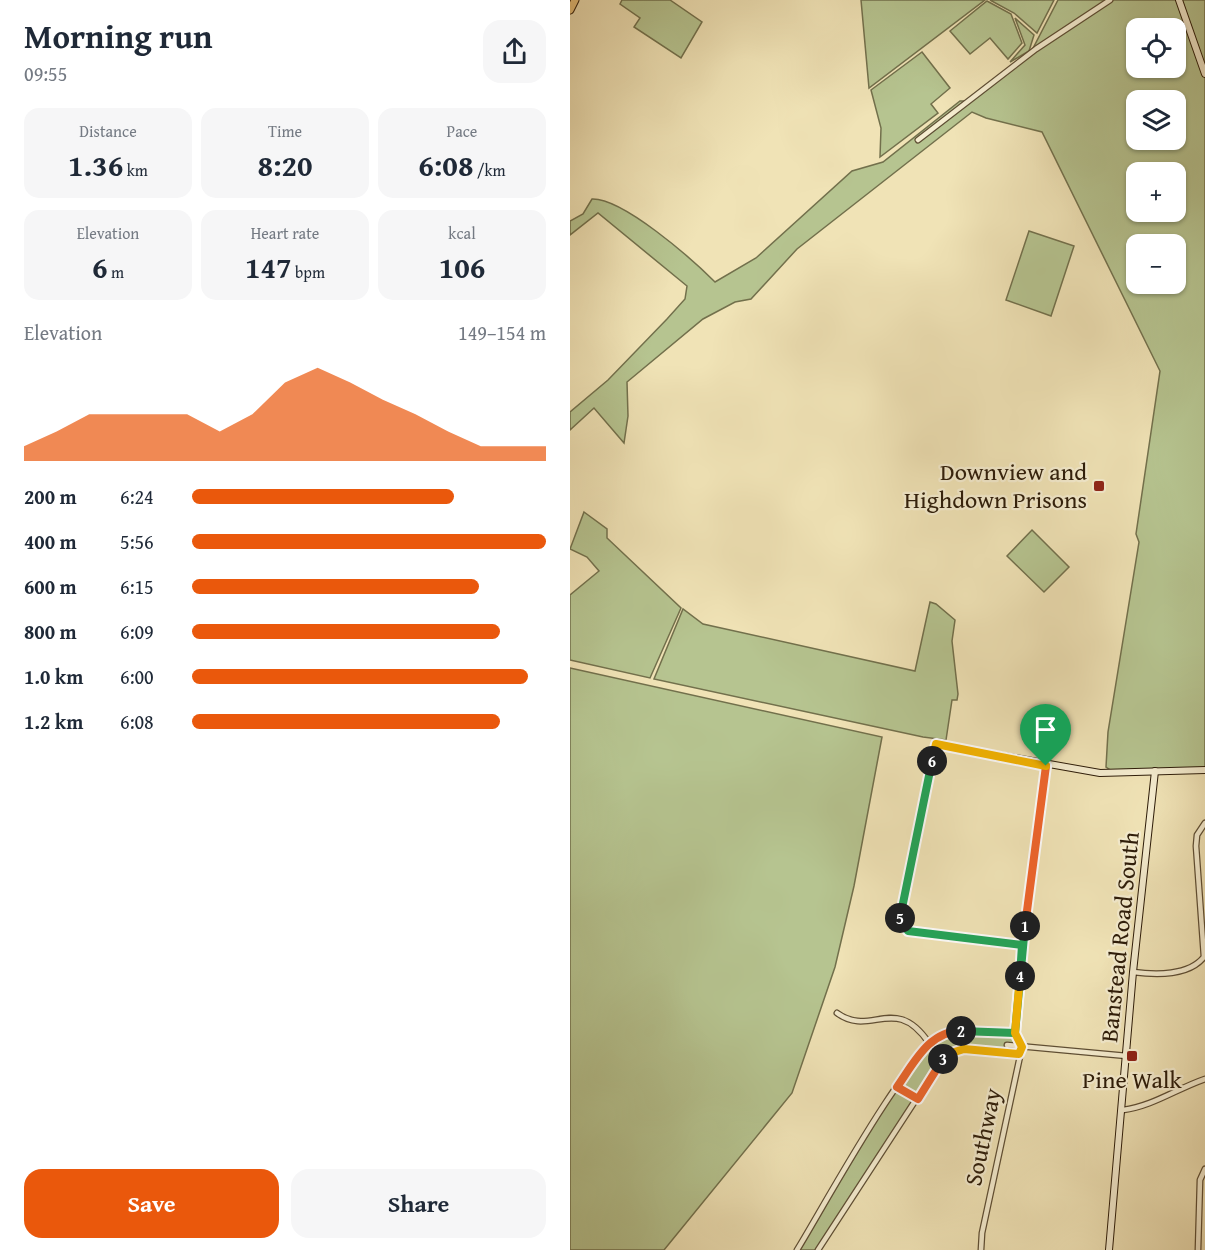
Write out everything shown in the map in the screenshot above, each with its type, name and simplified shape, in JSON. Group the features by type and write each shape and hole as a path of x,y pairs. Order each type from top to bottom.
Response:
{"main road":[{"path":"570,10 575,0"}],"street":[{"path":"918,140 1036,49 1110,0"},
{"path":"1179,0 1205,74"},
{"path":"1022,945 908,931 902,925 899,916 936,744 1046,766 1100,773 1205,770"},
{"path":"1022,1047 1015,1033 1022,945 1046,766"},
{"name":"Banstead Road South","path":"1108,1250 1133,972 1155,771"},
{"path":"1133,972 1170,973 1195,964 1204,957 1196,846 1197,835 1205,824"},
{"path":"837,1013 847,1021 905,1018 919,1028 929,1043"},
{"path":"798,1250 897,1087 929,1043 948,1031 1015,1033"},
{"path":"1006,1053 1007,1032"},
{"path":"1007,1045 1127,1056"},
{"name":"Southway","path":"981,1250 982,1233 1022,1047"},
{"path":"818,1250 945,1055 964,1049 1019,1054"},
{"path":"1122,1110 1145,1106 1205,1079"},
{"path":"897,1087 918,1099"},
{"path":"1198,1250 1200,1180 1205,1169"}],"green space":[{"path":"622,0 670,0 702,22 681,58 634,27 640,18 620,4"},
{"path":"861,0 985,0 869,88"},
{"path":"990,0 1054,0 1037,33 1014,13"},
{"path":"1058,0 1205,0 1205,770 1115,773 1106,767 1108,732 1139,542 1136,534 1160,371 1042,132 986,118 972,112 797,249 751,299 735,302 703,319 627,382 628,416 624,443 594,408 570,430 570,412 608,380 667,319 685,299 687,286 598,213 570,235 570,221 583,214 592,199 605,201 621,208 656,231 715,282 756,258 852,171 883,162 960,101 967,101 1030,54"},
{"path":"987,1 1011,14 1022,43 1008,59 990,38 970,54 950,31"},
{"path":"1015,18 1034,35 1029,51 1010,62 1025,45"},
{"path":"922,52 950,88 931,104 938,113 880,157 881,128 871,90"},
{"path":"1029,231 1074,246 1051,316 1006,300"},
{"path":"584,512 607,529 607,538 681,608 650,678 570,660 570,595 599,571 587,557 570,549"},
{"path":"1032,530 1069,567 1044,592 1007,556"},
{"path":"930,602 936,604 955,620 952,641 958,694 957,700 952,700 946,740 654,679 683,609 703,624 915,671"},
{"path":"570,668 882,737 854,886 835,967 792,1093 664,1250 570,1250"},
{"path":"948,1031 1015,1033 1022,1047 1019,1054 964,1049 945,1055 818,1250 797,1250 897,1087 929,1043"}],"place":[{"name":"Downview and Highdown Prisons","path":"1099,486"},
{"name":"Pine Walk","path":"1132,1056"}],"route":[{"path":"1046,766 936,744 899,916 902,925 908,931 1022,945 1015,1033 1022,1047 1019,1054 964,1049 945,1055 918,1099 897,1087 929,1043 948,1031 1015,1033 1022,945 1046,766"}]}
